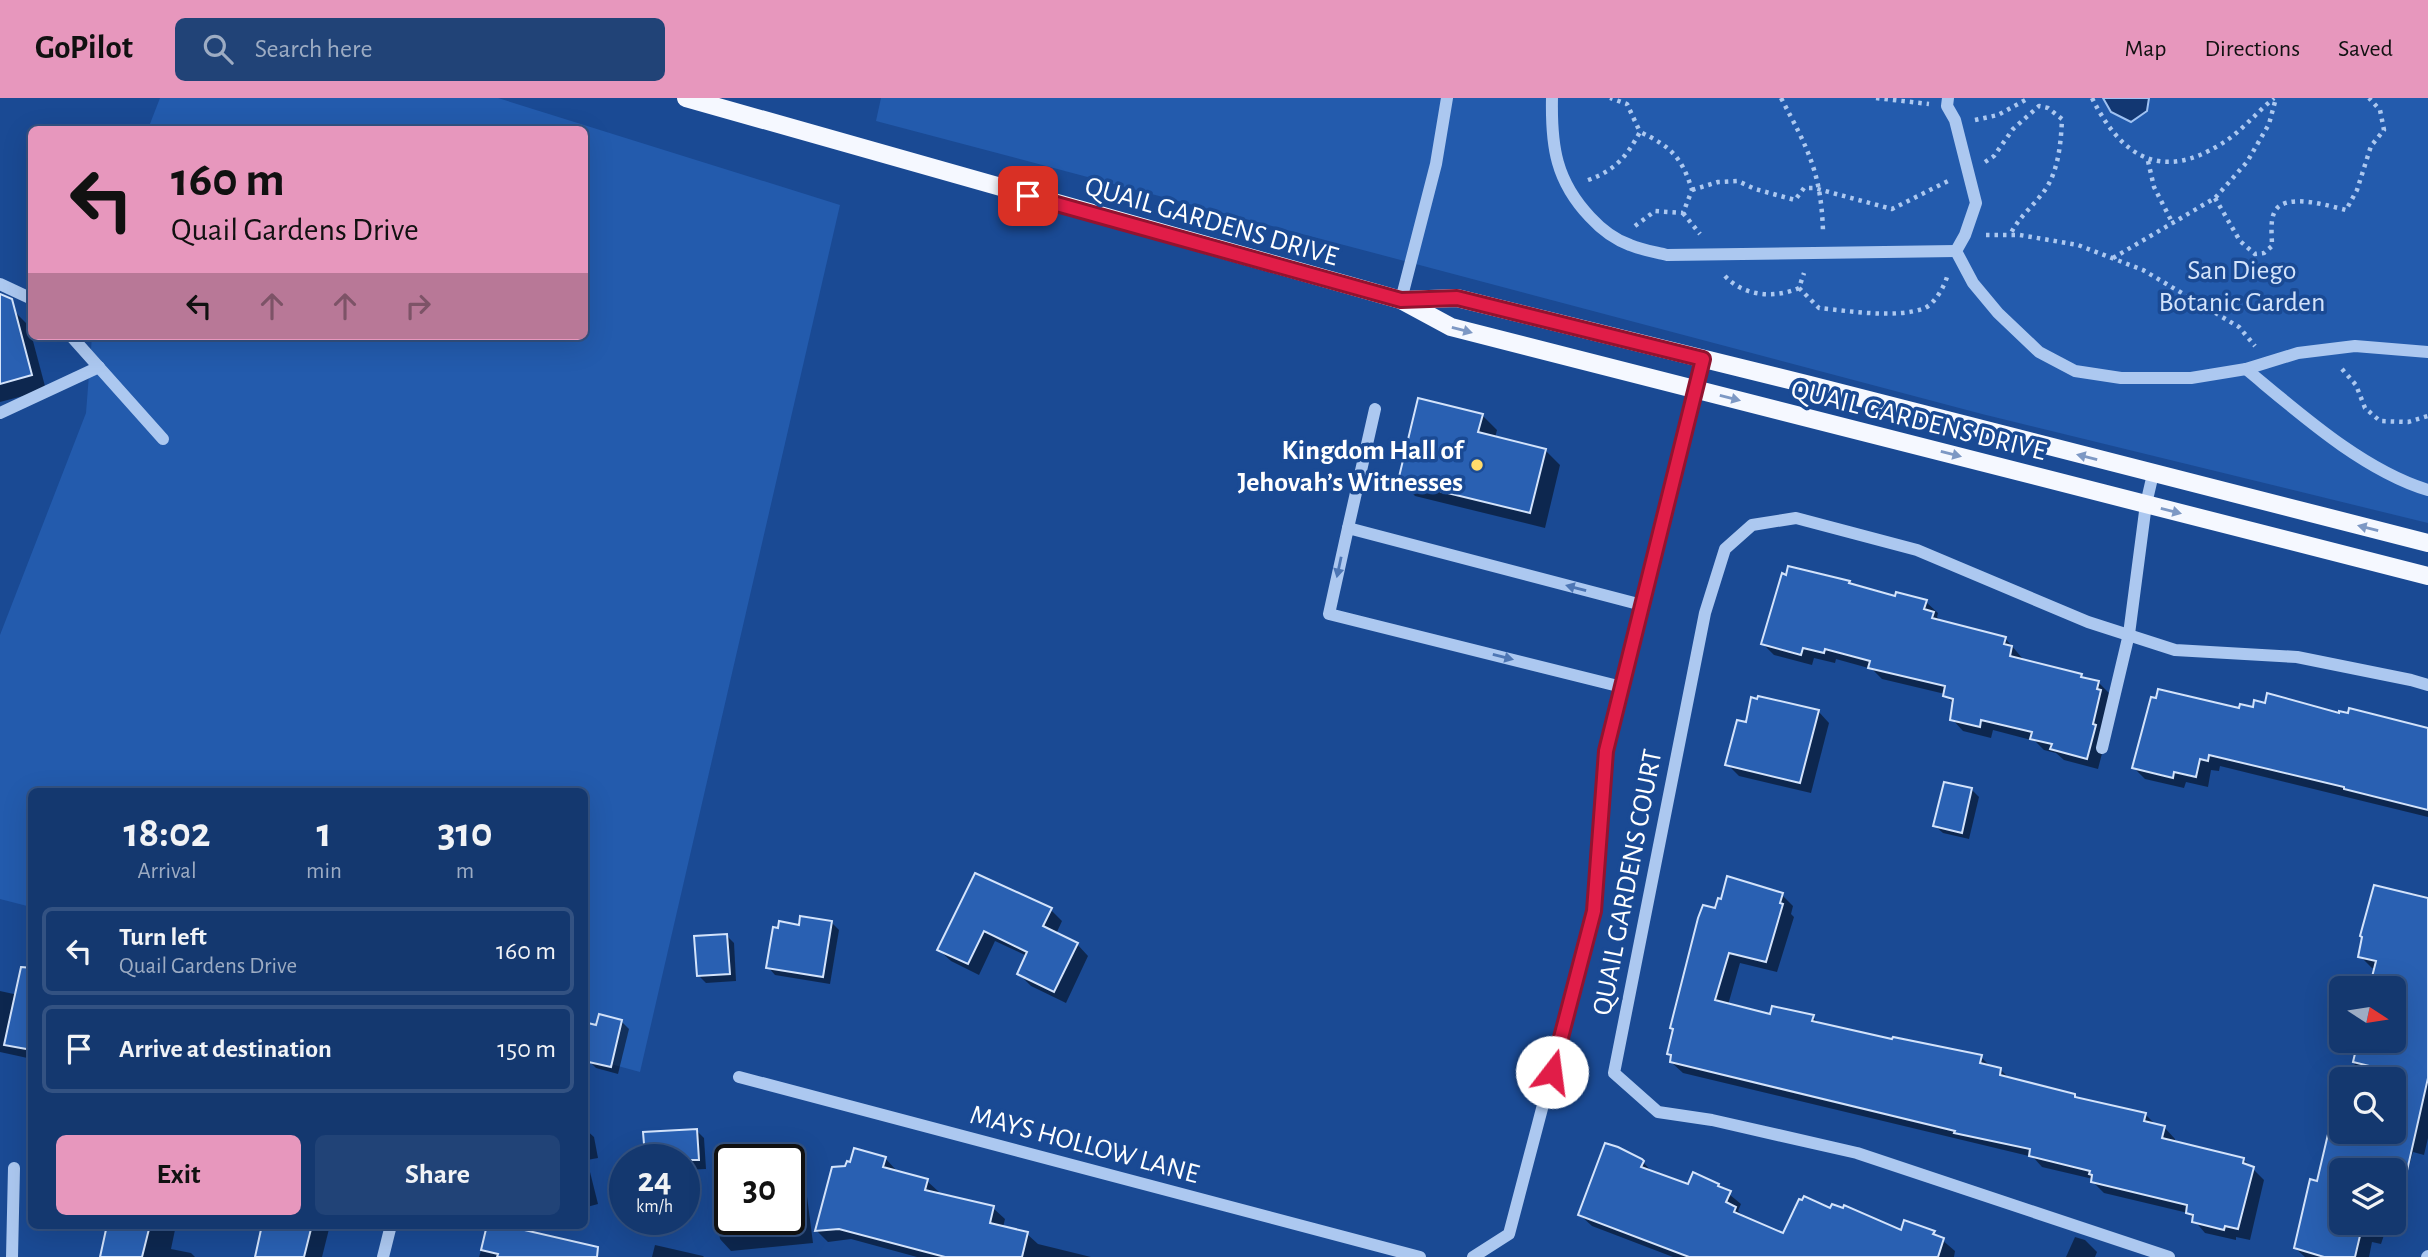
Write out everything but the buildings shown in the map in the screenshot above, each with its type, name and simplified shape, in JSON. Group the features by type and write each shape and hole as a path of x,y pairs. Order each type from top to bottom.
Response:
{"main road":[{"name":"QUAIL GARDENS DRIVE","path":"686,98 1401,300 1451,327 2428,576"},
{"name":"QUAIL GARDENS DRIVE","path":"1401,300 1457,298 2428,543"}],"street":[{"path":"1401,300 1437,164 1447,98"},
{"path":"1552,98 1551,131 1558,169 1570,193 1600,228 1630,245 1667,254 1956,251"},
{"path":"1947,102 1955,120 1976,203 1965,235 1956,251"},
{"path":"1956,251 1973,283 1998,313 2039,352 2074,372 2121,378 2191,378 2246,369 2298,353 2324,349 2354,346 2428,352"},
{"path":"0,284 28,297"},
{"path":"75,340 163,439"},
{"path":"1474,1257 1509,1234 1594,911 1606,751 1703,359"},
{"path":"0,413 99,367"},
{"path":"2246,369 2307,420 2361,458 2428,490"},
{"path":"1375,409 1329,614 1622,687"},
{"path":"2102,748 2129,634 2146,504 2153,474"},
{"name":"QUAIL GARDENS COURT","path":"2169,1257 1857,1153 1712,1120 1658,1112 1614,1073 1705,614 1725,549 1752,525 1796,518 1917,550 2088,622 2175,650 2297,657 2428,685"},
{"path":"1348,528 1642,605"},
{"name":"MAYS HOLLOW LANE","path":"739,1077 1420,1257"},
{"path":"12,1257 14,1168"},
{"path":"383,1257 390,1229"}],"path":[{"path":"1610,98 1626,104 1640,132 1662,142 1676,155 1692,190 1683,213 1655,211 1623,241"},
{"path":"1781,98 1804,140 1816,172 1820,190 1824,253"},
{"path":"1876,98 1947,102"},
{"path":"1955,120 1968,121 1998,115 2029,98"},
{"path":"2092,98 2122,145 2148,161 2180,162 2221,144 2275,98"},
{"path":"2113,258 2215,198 2247,162 2269,124 2275,98"},
{"path":"2215,198 2240,241 2255,254 2264,253 2272,246 2273,214 2279,206 2293,201 2327,204 2346,210 2357,190 2371,146 2384,131 2379,110 2369,98"},
{"path":"1570,193 1588,180 1606,173 1626,155 1640,132"},
{"path":"2148,161 2154,187 2173,224"},
{"path":"1692,190 1718,181 1738,181 1755,189 1795,200 1804,188 1820,190"},
{"path":"1965,235 2020,235 2078,245 2143,270 2239,327 2270,363"},
{"path":"1799,288 1819,309 1900,312 1927,307 1943,288 1956,251"},
{"path":"2324,349 2356,385 2365,408 2380,421 2408,422 2428,416"}],"green space":[{"path":"160,98 498,98 587,126 149,126"},
{"name":"San Diego Botanic Garden","path":"881,98 2428,98 2428,523 1982,414 876,121"},
{"path":"588,126 840,205 640,1072 588,1058 588,788 28,788 28,906 0,899 0,635 86,413 92,340 588,340"}],"shaded area":[{"path":"2103,98 2149,98 2147,111 2131,122 2111,112"}],"place":[{"name":"Kingdom Hall of Jehovah’s Witnesses","path":"1477,465"}],"route":[{"path":"1028,196 1401,300 1457,298 1703,359 1606,751 1594,911 1552,1072"}]}
